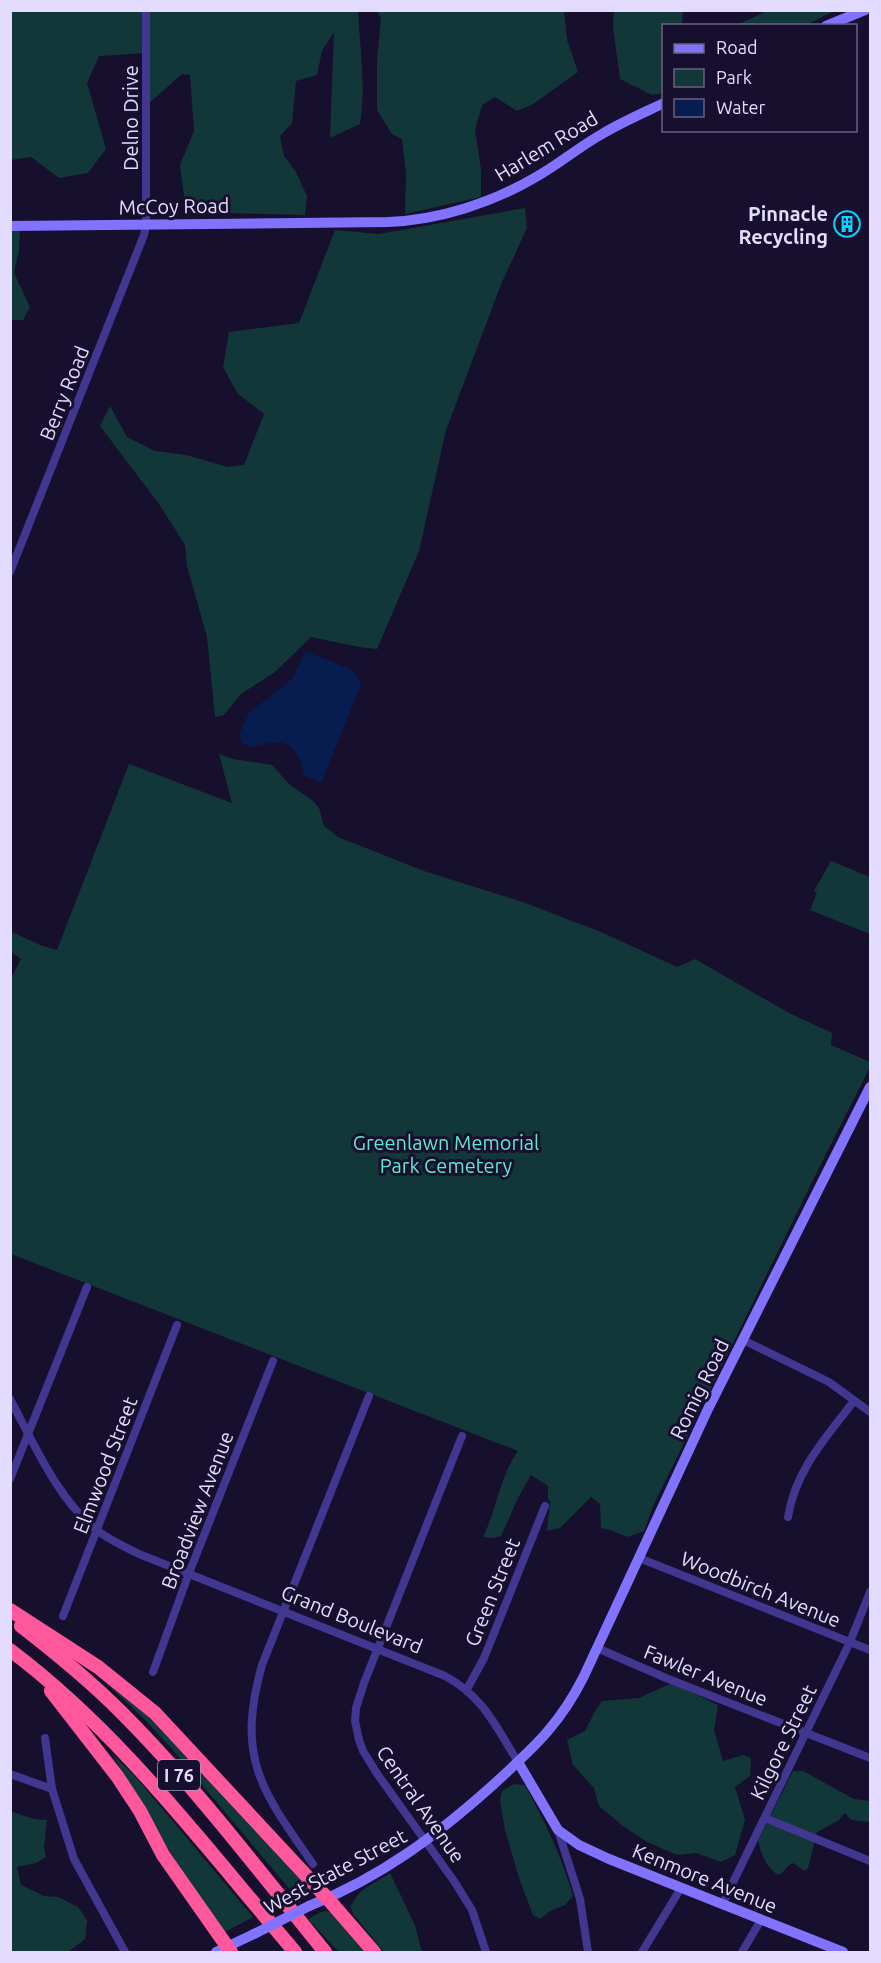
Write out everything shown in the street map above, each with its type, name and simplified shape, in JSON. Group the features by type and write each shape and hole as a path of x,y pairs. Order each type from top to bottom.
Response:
{"highway":[{"path":"10,1610 98,1667 155,1713 328,1899 374,1953"},
{"name":"I 76","path":"10,1618 52,1650 98,1690 155,1748 325,1953"},
{"name":"I 76","path":"10,1650 65,1694 122,1750 164,1796 295,1953"},
{"path":"26,1662 71,1714 117,1776 140,1811 163,1855 224,1951"}],"street":[{"name":"Delno Drive","path":"146,225 147,10"},
{"path":"831,24 865,10"},
{"name":"Harlem Road","path":"338,223 408,221 437,216 479,204 518,188 603,133 662,104"},
{"name":"McCoy Road","path":"10,226 338,223"},
{"name":"Berry Road","path":"10,572 115,312 146,225"},
{"name":"Romig Road","path":"565,1710 597,1648 708,1409 870,1087"},
{"path":"10,1479 87,1287"},
{"name":"Elmwood Street","path":"63,1616 177,1325"},
{"path":"742,1340 829,1382 870,1412"},
{"name":"Broadview Avenue","path":"153,1672 189,1573 273,1361"},
{"path":"313,1864 264,1788 257,1771 251,1745 252,1710 262,1665 369,1396"},
{"name":"Grand Boulevard","path":"10,1399 28,1434 66,1496 97,1531 139,1554 445,1676 467,1689 484,1707 558,1830 580,1899 588,1953"},
{"path":"788,1518 790,1503 799,1477 854,1401"},
{"name":"Central Avenue","path":"462,1436 358,1700 355,1714 356,1729 363,1751 472,1910 486,1953"},
{"name":"Green Street","path":"467,1689 484,1658 545,1506"},
{"name":"Woodbirch Avenue","path":"639,1558 870,1650"},
{"name":"Kilgore Street","path":"723,1905 850,1642 870,1592"},
{"name":"Fawler Avenue","path":"597,1648 666,1678 870,1758"},
{"name":"West State Street","path":"224,1951 309,1906 371,1877 425,1842 457,1817 538,1744 565,1710"},
{"path":"45,1738 52,1789 74,1858 125,1953"},
{"path":"10,1774 52,1789"},
{"path":"765,1818 870,1861"},
{"name":"Kenmore Avenue","path":"558,1830 586,1849 843,1953"},
{"path":"642,1953 681,1888"},
{"path":"742,1953 761,1920"}],"green space":[{"path":"826,10 832,12 808,24 739,24 767,11"},
{"path":"10,11 358,11 363,82 360,124 330,138 334,32 322,51 317,75 296,81 292,123 280,136 284,156 296,172 307,196 305,215 186,212 180,165 194,131 190,75 182,74 146,106 146,53 99,56 87,83 106,149 88,173 59,178 31,157 11,160"},
{"path":"377,11 564,11 567,40 578,72 533,104 517,111 495,97 482,105 475,130 481,169 481,197 405,214 406,174 402,139 392,134 377,110 377,60 381,18"},
{"path":"614,11 683,11 682,24 662,24 662,93 652,95 620,79 613,27"},
{"path":"525,208 527,228 502,282 446,430 419,551 377,649 311,637 275,672 241,694 224,715 215,717 207,637 187,566 185,545 159,504 100,426 110,406 127,437 155,451 186,455 228,467 244,465 264,414 238,394 223,367 229,332 299,323 335,230 379,234"},
{"path":"10,226 20,226 19,250 14,273 30,307 23,320 11,320"},
{"name":"Greenlawn Memorial Park Cemetery","path":"219,754 233,759 272,765 289,784 312,800 319,808 324,826 338,837 424,871 523,902 601,932 677,967 695,959 789,1013 832,1033 831,1045 870,1062 870,1067 654,1504 644,1531 627,1537 601,1528 600,1504 591,1497 560,1528 547,1531 550,1502 548,1486 531,1475 501,1536 483,1537 507,1471 518,1451 11,1254 10,980 21,959 11,952 10,931 57,950 129,764 232,803"},
{"path":"831,861 870,877 870,934 810,910 817,893 814,891"},
{"path":"77,1656 174,1738 311,1891 297,1898 172,1749 142,1717"},
{"path":"672,1683 718,1705 714,1730 723,1761 743,1755 751,1758 750,1776 735,1787 745,1820 735,1855 721,1862 696,1853 677,1855 647,1842 599,1806 594,1788 573,1765 567,1740 585,1731 602,1701 639,1698"},
{"path":"112,1754 134,1775 253,1917 225,1932 200,1903"},
{"path":"793,1771 803,1771 854,1799 870,1801 870,1822 851,1820 845,1813 838,1821 817,1832 808,1868 805,1871 793,1863 778,1875 765,1860 758,1840"},
{"path":"514,1784 525,1785 532,1798 558,1853 573,1896 565,1905 550,1911 540,1919 533,1915 505,1830 500,1800 502,1791"},
{"path":"10,1811 34,1819 47,1820 44,1848 46,1857 36,1863 17,1867 21,1885 44,1896 58,1897 78,1907 87,1920 85,1939 68,1952 11,1952"},
{"path":"390,1873 415,1925 422,1952 384,1952 353,1914 350,1904 352,1905 358,1894"},
{"path":"328,1911 334,1914 368,1952 339,1952 308,1919"}],"water":[{"path":"305,651 353,670 361,685 321,783 303,775 294,750 284,743 248,746 241,743 239,734 250,711 293,677"}],"place":[{"name":"Pinnacle Recycling","path":"847,224"}]}
